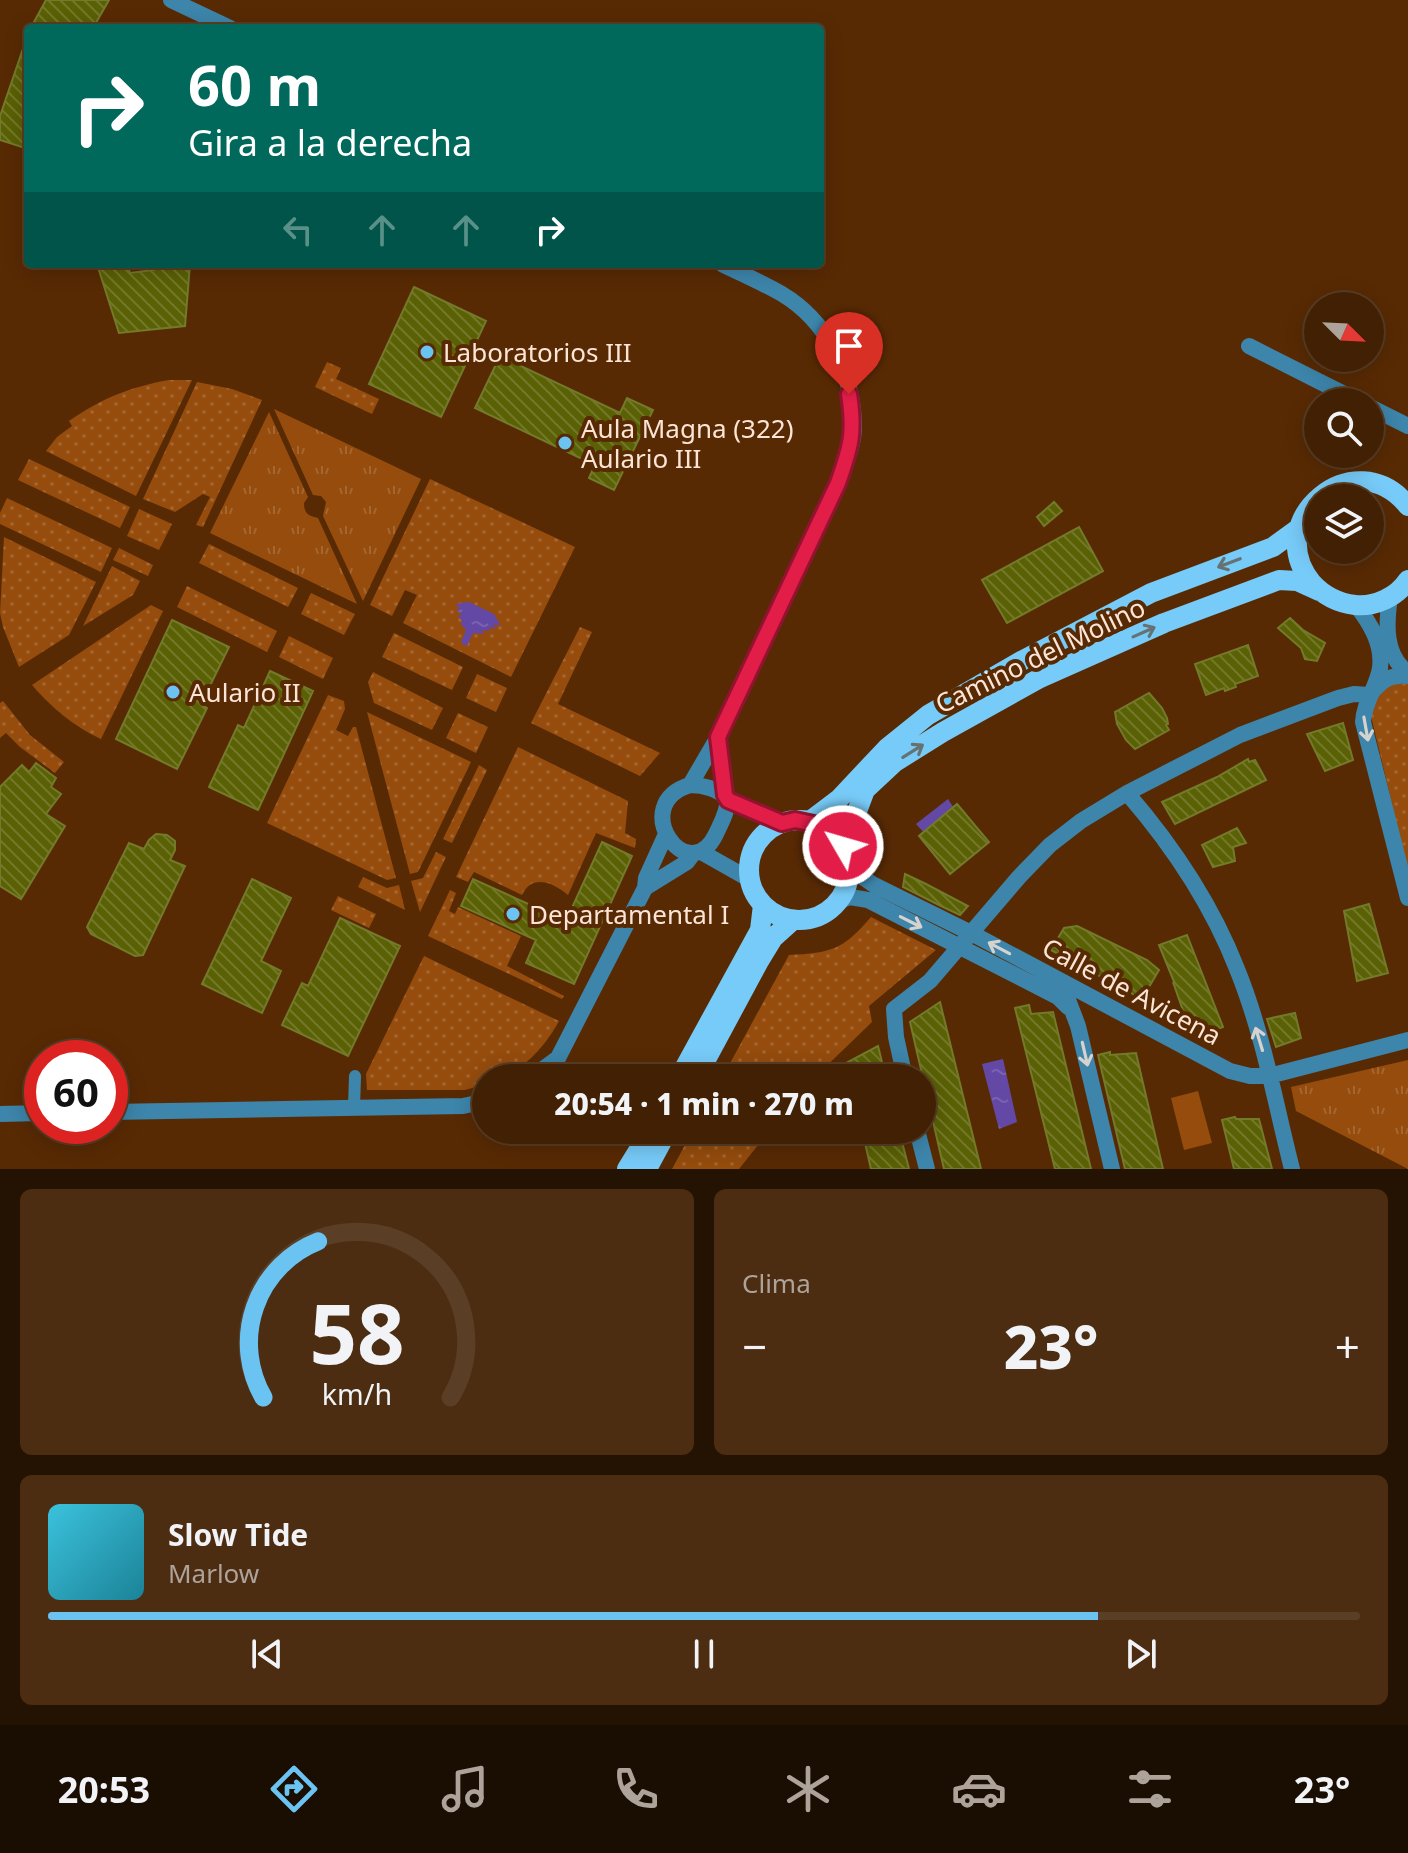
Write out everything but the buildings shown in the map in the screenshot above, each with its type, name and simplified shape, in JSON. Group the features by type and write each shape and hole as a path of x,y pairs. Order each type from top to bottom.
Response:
{"main road":[{"path":"1319,591 1305,573 1297,552 1299,528 1308,508 1323,492 1343,483 1374,483 1389,489 1408,506"},
{"name":"Camino del Molino","path":"810,821 839,799 887,748 928,715 1023,660 1151,593 1273,547 1299,528"},
{"name":"Camino del Molino","path":"849,864 856,814 865,790 895,762 1040,678 1164,623 1279,580 1297,581 1337,601 1356,605"},
{"path":"1356,605 1374,604 1390,597 1408,580"},
{"path":"810,821 835,834 849,864 849,880 839,901 819,917 793,920 777,916 763,905 749,879 751,856 762,836 782,823 810,821"},
{"path":"687,1064 760,930 763,905"},
{"path":"704,1064 773,938 793,920"},
{"path":"627,1169 642,1144"},
{"path":"647,1169 660,1144"}],"street":[{"path":"171,0 222,24"},
{"path":"690,785 718,737 838,483 851,447 854,425 846,378 836,349 813,318 784,295 730,268"},
{"path":"1249,346 1332,388"},
{"path":"1384,414 1408,426"},
{"path":"1390,597 1387,618 1389,645 1399,666 1408,674"},
{"path":"1356,605 1371,624 1379,649 1380,669 1369,695 1363,722 1408,898"},
{"path":"1369,695 1384,678 1408,674"},
{"path":"902,1064 894,1009 930,981 1050,845 1081,821 1127,793 1240,735 1338,698 1354,694 1369,695"},
{"path":"645,888 709,848 727,811 718,737"},
{"path":"749,879 698,853 686,852 666,834 662,823 667,801 681,788 700,785 782,823"},
{"path":"1127,793 1172,850 1210,911 1237,969 1269,1076 1292,1169"},
{"path":"550,1064 558,1058 645,888 646,878 666,834"},
{"name":"Calle de Avicena","path":"849,864 864,879 967,940 1081,991 1230,1071 1250,1076 1269,1076 1408,1040"},
{"path":"839,901 850,897 868,900 967,940 1058,997 1068,1007 1078,1026 1112,1169"},
{"path":"1068,1007 1069,993 1081,991"},
{"path":"354,1108 355,1076"},
{"path":"128,1112 472,1104"},
{"path":"0,1114 24,1113"},
{"path":"921,1144 927,1169"}],"green space":[{"path":"327,362 341,368 336,379 379,399 372,414 315,387"},
{"path":"169,380 192,380 136,496 46,451 57,437 72,426 69,421 93,406 129,390"},
{"path":"197,382 232,389 262,400 203,527 196,525 210,497 203,494 175,512 143,499"},
{"path":"274,409 421,479 363,601 323,516 326,502 321,496 313,495"},
{"path":"269,412 308,497 304,503 306,512 318,518 357,604 210,533"},
{"path":"29,459 130,507 120,528 18,480"},
{"path":"430,479 575,547 511,677 403,623 417,595 405,590 392,616 370,605"},
{"path":"7,498 112,548 101,572 0,524 0,513"},
{"path":"139,509 172,524 159,550 127,536"},
{"path":"4,537 96,582 69,635 19,667 0,613"},
{"path":"209,544 298,588 288,607 199,563"},
{"path":"119,548 153,565 148,576 113,560"},
{"path":"112,566 140,581 133,595 83,626"},
{"path":"187,586 277,631 267,652 177,607"},
{"path":"311,593 355,614 344,635 301,614"},
{"path":"151,605 163,611 101,739 64,716 32,685"},
{"path":"580,627 592,632 558,704 660,753 640,776 531,723"},
{"path":"394,633 463,667 452,690 382,657"},
{"path":"289,636 333,658 323,679 279,657"},
{"path":"373,672 443,708 432,730 374,703 368,682"},
{"path":"477,674 507,688 496,712 466,698"},
{"path":"1393,683 1408,684 1408,871 1370,712 1383,687"},
{"path":"328,695 344,701 345,709 336,730 348,736 356,727 396,878 387,880 267,823"},
{"path":"3,701 30,735 64,762 55,773 6,733 0,738 0,703"},
{"path":"367,712 471,762 418,872 410,874"},
{"path":"458,713 488,727 476,753 446,738"},
{"path":"518,747 628,801 625,833 636,839 635,848 596,833 568,895 544,882 531,884 522,895 474,872 468,882 456,877"},
{"path":"479,765 487,770 452,843 443,839"},
{"path":"436,852 446,857 420,912 411,881 423,878"},
{"path":"363,877 387,888 399,885 405,910 358,887"},
{"path":"450,890 456,893 449,911 455,914 458,907 521,936 507,966 564,996 562,999 428,936"},
{"path":"338,896 376,914 369,928 331,910"},
{"path":"871,917 936,950 869,1006 872,1022 828,1064 730,1064 789,955 826,951 852,937"},
{"path":"424,956 559,1021 538,1051 524,1064 472,1064 472,1088 465,1090 367,1090 366,1074"},
{"path":"1408,1060 1408,1169 1296,1111 1291,1087"},
{"path":"1198,1091 1212,1143 1184,1150 1171,1098"},
{"path":"685,1144 759,1144 739,1169 672,1169"}],"water":[{"path":"469,602 494,614 501,626 494,624 496,629 489,627 490,631 482,630 484,634 473,633 467,646 461,643 466,630 458,616 462,614 456,610 460,608 455,604"},
{"path":"948,799 957,813 928,837 916,824"},
{"path":"1003,1059 1017,1122 999,1129 982,1064"}],"place":[{"name":"Laboratorios III","path":"427,352"},
{"name":"Aula Magna (322) Aulario III","path":"565,443"},
{"name":"Aulario II","path":"173,692"},
{"name":"Departamental I","path":"513,914"}],"route":[{"path":"843,846 835,834 823,826 810,821 782,823 728,800 721,773 718,737 838,483 851,447 854,427 849,394"}]}
